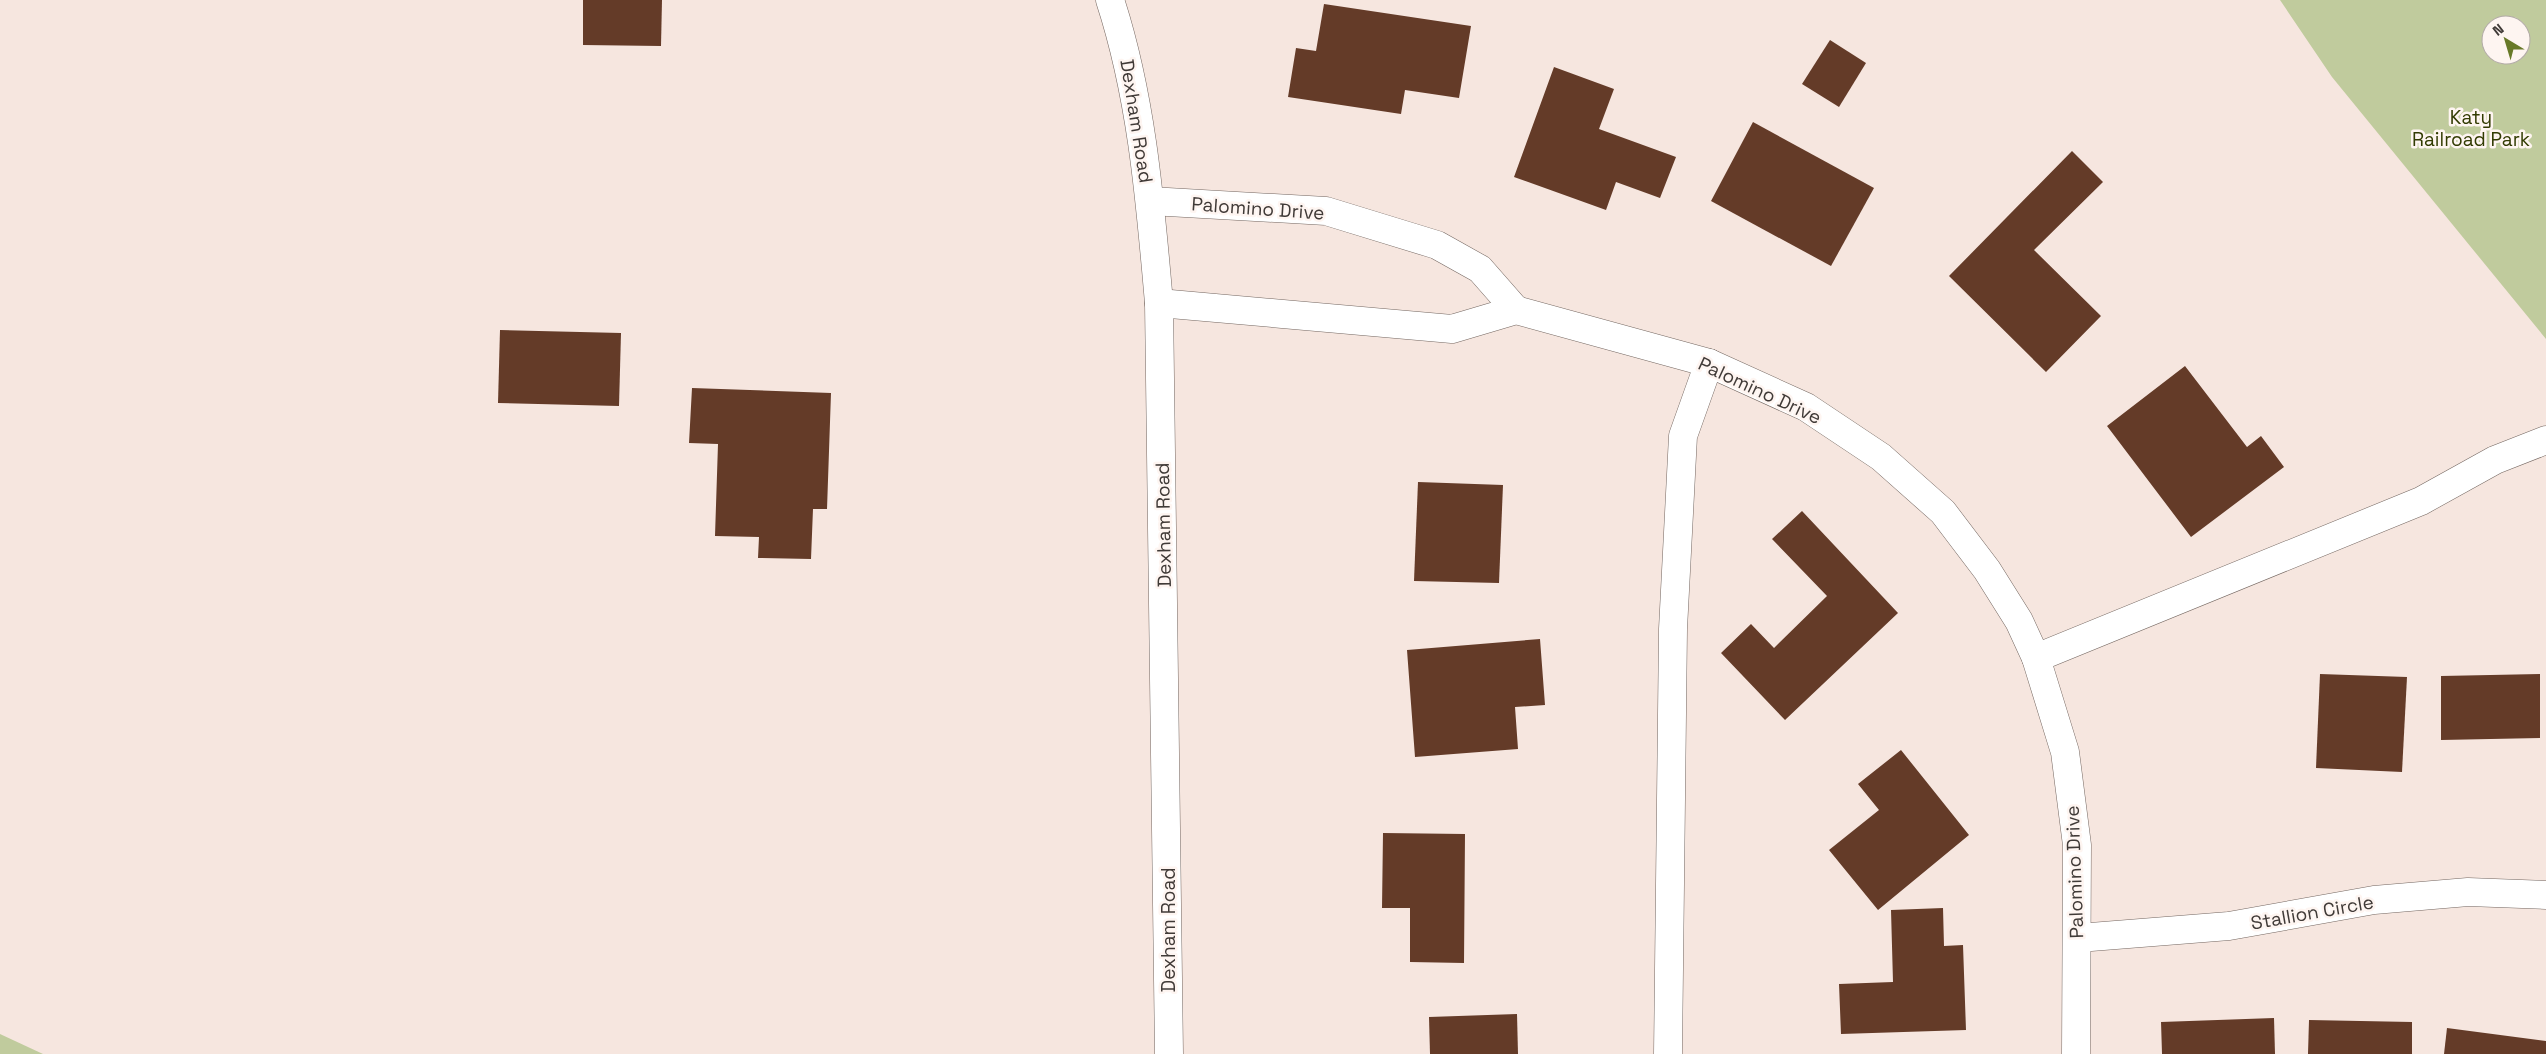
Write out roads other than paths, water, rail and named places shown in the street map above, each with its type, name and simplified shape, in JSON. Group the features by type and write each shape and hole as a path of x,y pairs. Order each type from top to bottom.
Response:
{"street":[{"name":"Dexham Road","path":"1110,0 1134,88 1150,201 1159,303 1169,1054"},
{"name":"Palomino Drive","path":"1150,201 1326,212 1437,245 1480,269 1516,310 1709,363 1806,407 1881,457 1943,512 1987,570 2019,621 2036,658 2065,752 2077,845 2076,1054"},
{"path":"1159,303 1452,329 1516,310"},
{"path":"1668,1054 1673,629 1683,436 1709,363"},
{"path":"2036,658 2421,501 2495,460 2546,440"},
{"name":"Stallion Circle","path":"2078,938 2229,926 2393,898 2468,892 2546,895"}],"park label":[{"name":"Katy Railroad Park","path":"2471,128"}]}
